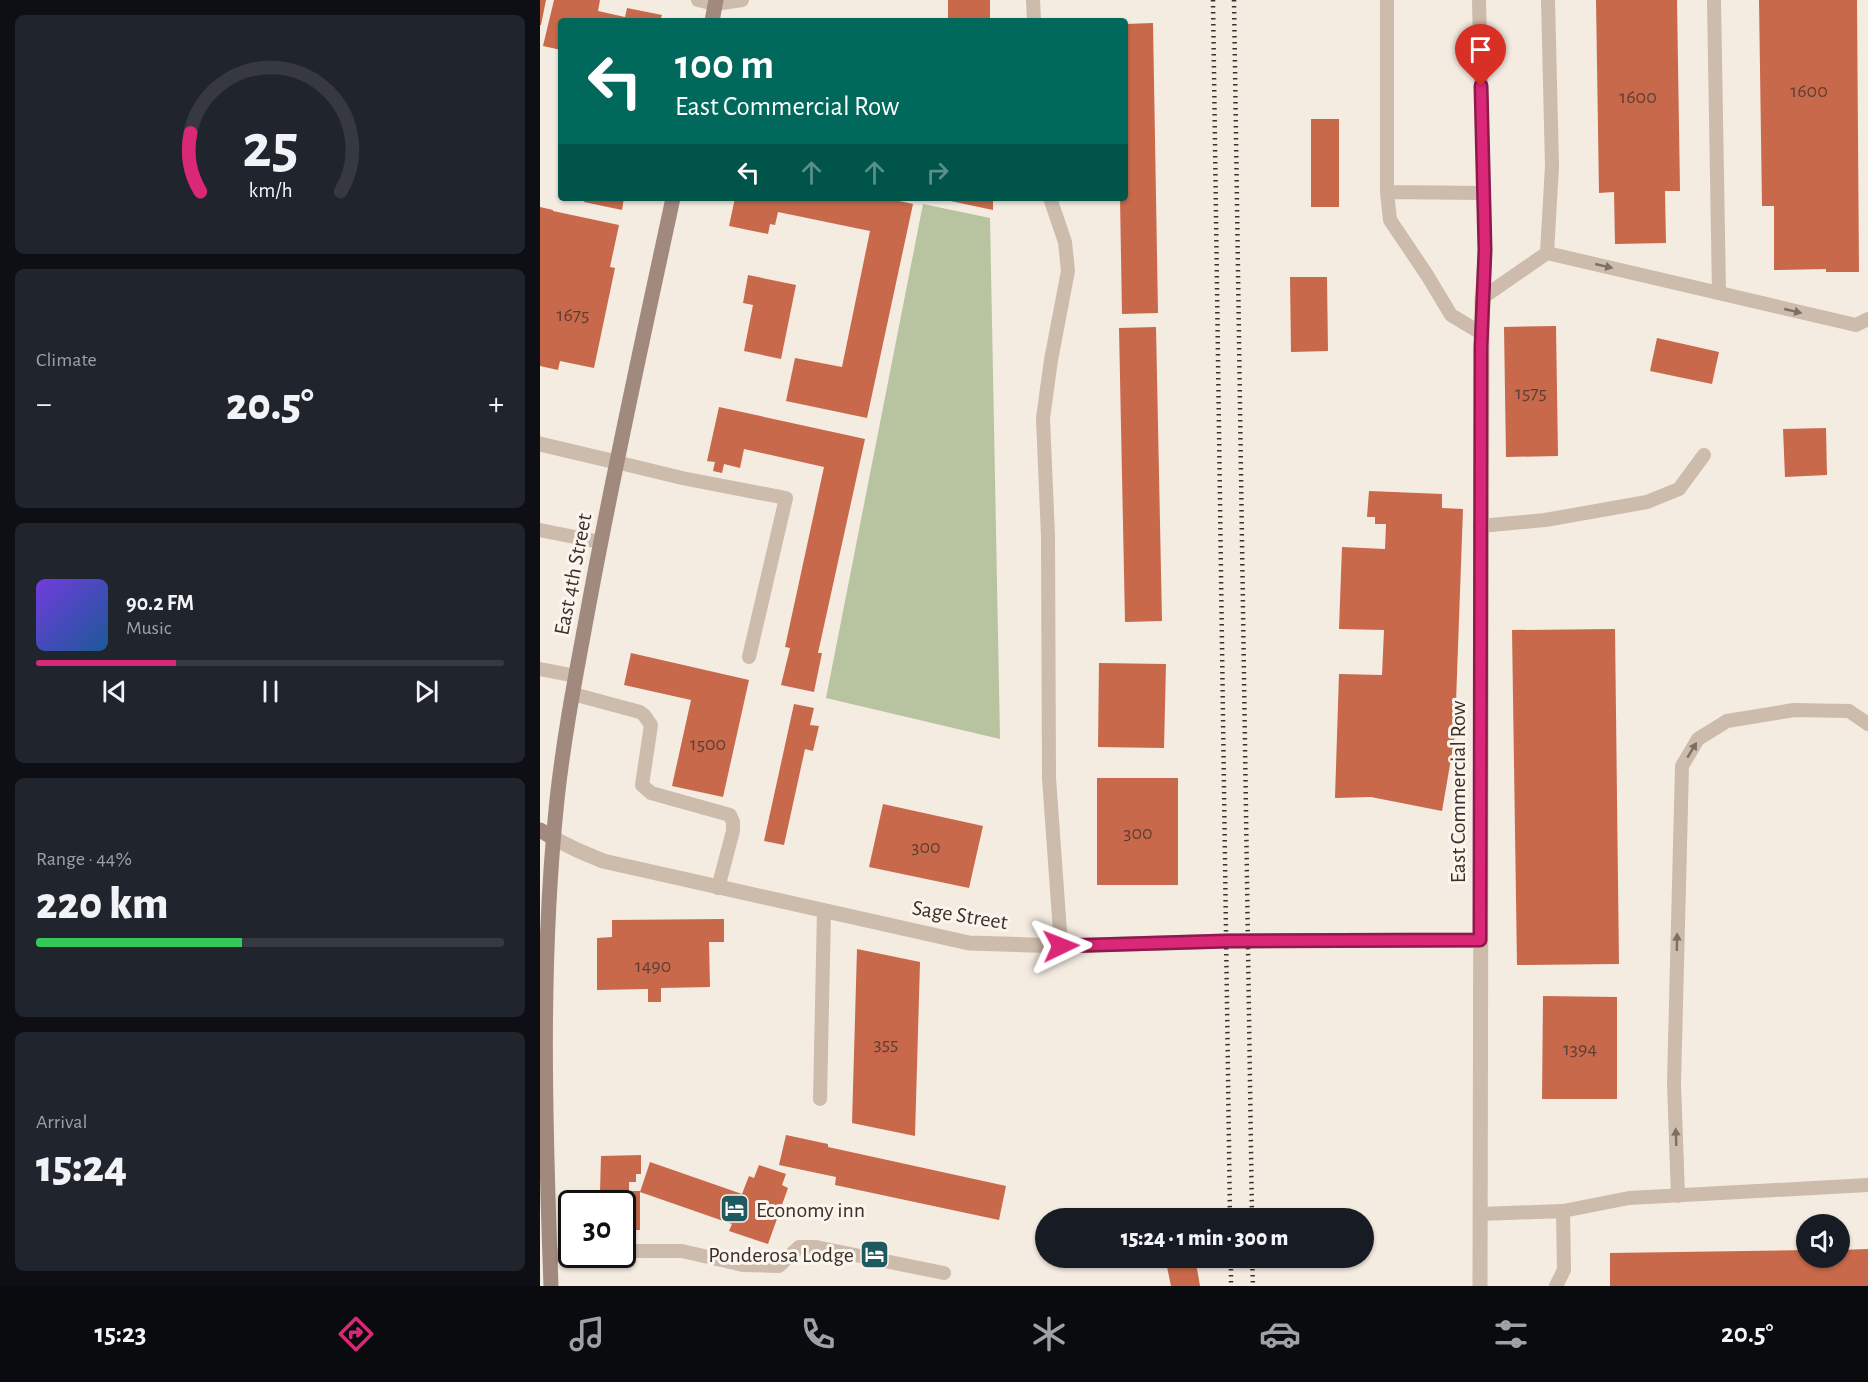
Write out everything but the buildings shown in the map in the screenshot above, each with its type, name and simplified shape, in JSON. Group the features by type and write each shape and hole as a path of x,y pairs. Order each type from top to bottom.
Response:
{"main road":[{"path":"713,18 716,2"},
{"name":"East 4th Street","path":"551,1286 544,1083 547,834 557,799 600,542 672,201"}],"street":[{"name":"East Commercial Row","path":"1480,1286 1482,298"},
{"path":"540,444 616,462"},
{"name":"Sage Street","path":"547,834 603,861 969,943 1061,946 1227,941 1480,940"}],"lane":[{"path":"698,0 716,2 742,0"},
{"path":"1033,0 1034,18"},
{"path":"1387,0 1387,192 1390,220 1427,274 1450,315 1481,333"},
{"path":"1479,0 1485,250 1482,298"},
{"path":"1547,253 1552,166 1548,0"},
{"path":"1713,0 1719,293"},
{"path":"1387,192 1484,193"},
{"path":"1051,201 1065,242 1068,272 1051,360 1043,418 1048,536 1049,778 1061,946"},
{"path":"1482,298 1547,253 1856,325 1868,319"},
{"path":"1480,526 1545,520 1647,502 1679,489 1704,455"},
{"path":"616,462 681,478 786,498 749,657"},
{"path":"540,530 600,542"},
{"path":"540,669 576,676"},
{"path":"573,694 639,712 648,720 651,724 642,785 651,793 730,815 733,831 718,888"},
{"path":"1678,1196 1674,1083 1682,766 1698,739 1727,721 1794,710 1849,711 1868,724"},
{"path":"820,1099 824,911"},
{"path":"1480,1214 1563,1211 1629,1198 1868,1185"},
{"path":"1556,1286 1564,1270 1563,1211"},
{"path":"636,1251 682,1251 743,1265 779,1266 799,1247 816,1247 944,1273"},
{"path":"550,1256 558,1255"}],"green space":[{"path":"923,204 990,218 1000,739 826,698"}],"railway":[{"path":"1213,0 1230,1208"},
{"path":"1234,0 1252,1208"},
{"path":"1231,1268 1231,1286"},
{"path":"1252,1268 1253,1286"}],"place":[{"name":"Economy inn","path":"735,1209"},
{"name":"Ponderosa Lodge","path":"875,1254"}],"route":[{"path":"1061,946 1227,941 1480,940 1481,347 1485,250 1481,86"}]}
